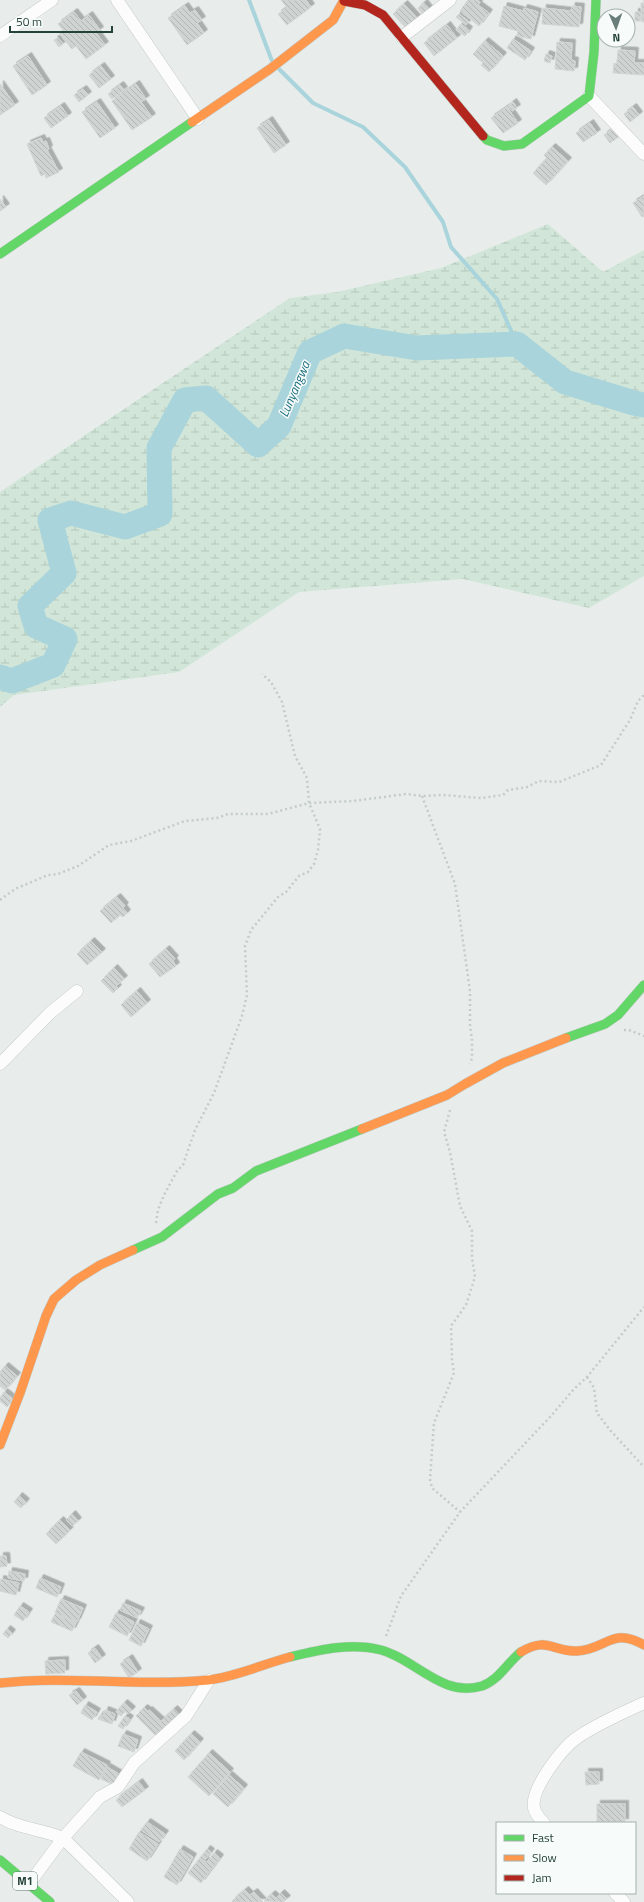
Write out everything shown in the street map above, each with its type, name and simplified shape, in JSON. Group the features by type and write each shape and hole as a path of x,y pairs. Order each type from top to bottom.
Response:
{"main road":[{"path":"0,254 116,173 198,120 270,69 333,20 344,0 360,2 372,7 383,15 487,140 500,147 512,148 522,144 589,96 594,52 596,0"},
{"path":"0,1444 20,1393 46,1316 54,1299 76,1280 100,1265 162,1237 181,1224 218,1194 233,1188 256,1171 447,1095 467,1082 497,1067 605,1024 618,1015 644,985"},
{"path":"0,1683 46,1679 151,1683 209,1680 303,1654 338,1647 382,1650 452,1687 470,1688 484,1685 496,1678 509,1665 515,1656 531,1646 556,1645 578,1651 610,1638 627,1637 638,1640 644,1645"},
{"name":"M1","path":"0,1860 50,1902"}],"street":[{"path":"0,36 52,0"},
{"path":"117,0 198,120"},
{"path":"402,37 450,0"},
{"path":"589,96 644,154"},
{"path":"0,1064 50,1013 77,991"},
{"path":"29,1884 62,1838 100,1797 118,1787 134,1763 186,1716 209,1680"},
{"path":"543,1822 534,1809 534,1795 553,1765 577,1738 613,1717 644,1702"},
{"path":"0,1817 22,1826 50,1832 62,1838 128,1902"},
{"path":"616,1894 624,1902"}],"path":[{"path":"150,1243 158,1210 164,1195 188,1155 195,1130 214,1093 242,1016 247,995 246,946 251,930 278,897 286,892 299,876 308,872 314,864 318,850 320,829 309,803 307,778 295,756 282,702 271,682 262,674"},
{"path":"0,900 15,889 48,875 58,874 78,866 109,844 131,841 184,821 217,818 228,814 268,814 309,803 353,801 406,794 422,796 443,794 481,798 503,795 508,790 527,787 539,781 559,782 601,765 630,720 638,701 644,695"},
{"path":"422,796 455,884 470,991 472,1058 467,1072 467,1082"},
{"path":"456,1089 444,1132 450,1152 460,1206 472,1231 472,1258 475,1277 466,1305 451,1326 454,1373 434,1423 430,1480 432,1488 460,1512"},
{"path":"382,1650 401,1596 460,1512 551,1416 574,1389 587,1377 644,1307"},
{"path":"587,1377 594,1388 597,1413 644,1468"}],"green space":[{"path":"548,224 603,272 644,250 644,576 589,608 463,579 299,592 179,672 14,695 0,707 0,492 290,298 337,292 441,268"}],"building":[{"path":"281,0 306,0 311,7 287,25 278,14 287,8"},
{"path":"468,0 478,0 480,2 478,5 489,13 479,26 460,11"},
{"path":"424,3 432,13 426,19 418,8"},
{"path":"641,3 644,3 644,22 642,22"},
{"path":"404,4 417,18 406,28 393,14"},
{"path":"185,6 190,13 195,10 202,20 197,23 204,33 187,45 168,18"},
{"path":"504,6 523,11 524,8 538,12 531,39 517,36 518,31 499,26"},
{"path":"572,6 581,7 579,27 542,24 543,8 571,11"},
{"path":"74,12 81,21 89,15 100,30 96,33 105,45 86,59 76,46 72,49 59,33 63,30 58,24"},
{"path":"636,12 640,12 641,21 636,21"},
{"path":"459,14 468,21 466,25 456,17"},
{"path":"461,24 469,30 465,36 456,30"},
{"path":"447,25 457,38 434,56 424,43"},
{"path":"58,38 63,44 59,47 54,40"},
{"path":"513,39 531,51 525,60 507,48"},
{"path":"485,41 503,56 489,72 481,65 483,63 473,54"},
{"path":"557,42 572,43 571,60 575,61 574,71 555,69"},
{"path":"618,50 635,51 634,63 644,63 644,75 613,73 614,63 617,64"},
{"path":"546,54 552,56 550,63 544,61"},
{"path":"28,56 47,85 32,95 13,66"},
{"path":"101,66 111,79 99,88 89,75"},
{"path":"0,84 15,105 0,115"},
{"path":"136,84 146,99 141,102 152,117 132,130 112,101"},
{"path":"120,85 124,90 112,99 108,94"},
{"path":"83,89 88,95 79,102 74,95"},
{"path":"97,102 115,128 100,138 82,112"},
{"path":"513,102 517,108 512,111 508,106"},
{"path":"61,106 68,116 51,128 44,118"},
{"path":"507,107 518,123 503,133 491,118"},
{"path":"633,107 639,115 630,122 624,114"},
{"path":"269,120 286,145 274,153 257,128"},
{"path":"590,123 597,133 583,142 576,133"},
{"path":"614,128 620,136 610,143 604,135"},
{"path":"41,138 43,142 46,141 49,149 47,150 59,172 46,178 45,174 41,176 27,144"},
{"path":"552,147 568,161 546,185 533,173 547,158 544,155"},
{"path":"644,196 644,216 642,217 633,203"},
{"path":"0,199 6,207 0,211"},
{"path":"117,897 125,906 123,908 127,913 123,917 120,915 111,923 100,911"},
{"path":"91,941 102,952 87,965 77,954"},
{"path":"166,949 175,959 173,961 176,966 160,977 149,964"},
{"path":"114,968 124,979 116,986 118,988 113,993 101,981"},
{"path":"137,991 147,1003 131,1017 121,1005"},
{"path":"5,1366 17,1376 5,1390 0,1386 0,1372"},
{"path":"4,1392 13,1399 7,1407 0,1401 0,1398"},
{"path":"19,1496 26,1502 21,1508 14,1502"},
{"path":"72,1514 78,1521 72,1526 66,1520"},
{"path":"60,1520 70,1530 56,1544 46,1534"},
{"path":"0,1556 6,1556 7,1566 0,1567"},
{"path":"9,1571 25,1574 24,1581 8,1578"},
{"path":"40,1578 61,1587 57,1597 36,1588"},
{"path":"0,1579 19,1583 16,1595 0,1591"},
{"path":"61,1599 83,1608 77,1622 55,1613"},
{"path":"123,1603 141,1611 137,1618 120,1610"},
{"path":"20,1606 29,1612 23,1621 14,1615"},
{"path":"116,1613 134,1622 127,1636 109,1627"},
{"path":"55,1614 76,1623 72,1631 51,1622"},
{"path":"137,1623 149,1629 141,1646 129,1640"},
{"path":"7,1629 12,1633 8,1638 3,1634"},
{"path":"95,1648 102,1658 95,1663 88,1653"},
{"path":"129,1658 138,1672 129,1678 120,1664"},
{"path":"65,1660 65,1673 46,1674 45,1661"},
{"path":"76,1691 83,1700 77,1705 69,1695"},
{"path":"124,1703 132,1710 128,1714 125,1711 121,1716 116,1712"},
{"path":"85,1705 97,1712 92,1720 81,1713"},
{"path":"144,1708 148,1711 149,1710 161,1721 174,1709 181,1716 159,1739 136,1716"},
{"path":"105,1710 115,1714 112,1724 98,1719 100,1715 103,1716"},
{"path":"125,1716 130,1719 123,1729 118,1726"},
{"path":"123,1734 138,1740 134,1752 118,1746"},
{"path":"191,1734 200,1742 184,1760 175,1751"},
{"path":"81,1752 107,1765 99,1780 73,1766"},
{"path":"209,1753 230,1772 209,1796 188,1777"},
{"path":"107,1767 121,1775 116,1786 101,1779"},
{"path":"585,1772 599,1772 599,1784 586,1785"},
{"path":"229,1775 244,1788 228,1807 213,1794"},
{"path":"139,1782 145,1790 122,1807 116,1800"},
{"path":"597,1804 625,1804 625,1822 597,1822"},
{"path":"147,1822 165,1834 159,1842 141,1830"},
{"path":"139,1832 158,1844 147,1861 129,1849"},
{"path":"180,1849 193,1857 177,1885 164,1877"},
{"path":"207,1849 211,1852 204,1861 207,1862 214,1853 220,1858 201,1883 188,1873"},
{"path":"245,1890 250,1895 254,1892 263,1902 232,1901"},
{"path":"281,1893 287,1899 283,1902 264,1901 272,1894 276,1898"}],"waterway":[{"path":"249,0 272,61"},
{"path":"278,68 313,103 363,127 405,167 443,222 451,247 497,299 517,344"},
{"name":"Lunyangwa","path":"0,677 12,681 53,665 65,639 36,626 30,606 64,573 50,520 71,513 125,527 160,514 159,448 185,400 206,398 258,445 279,426 310,352 344,336 417,348 517,344 565,382 644,405"}],"traffic: fast":[{"path":"483,136 487,140 504,146 522,144 589,96 594,52 596,0"},
{"path":"0,254 192,122"},
{"path":"566,1038 605,1024 618,1015 644,985"},
{"path":"133,1250 162,1237 218,1194 233,1188 256,1171 362,1129"},
{"path":"290,1657 335,1648 370,1648 381,1650 406,1661 441,1682 454,1687 468,1688 482,1686 493,1680 521,1652"},
{"path":"0,1860 50,1902"}],"traffic: slow":[{"path":"192,122 270,69 333,20 344,0"},
{"path":"362,1129 447,1095 503,1063 566,1038"},
{"path":"0,1445 20,1393 46,1316 54,1299 76,1280 100,1265 133,1250"},
{"path":"521,1652 537,1645 550,1646 569,1651 587,1650 616,1638 633,1640 644,1645"},
{"path":"0,1683 52,1680 156,1682 208,1680 239,1673 290,1657"}],"traffic: jam":[{"path":"344,1 365,5 383,15 483,136"}]}
